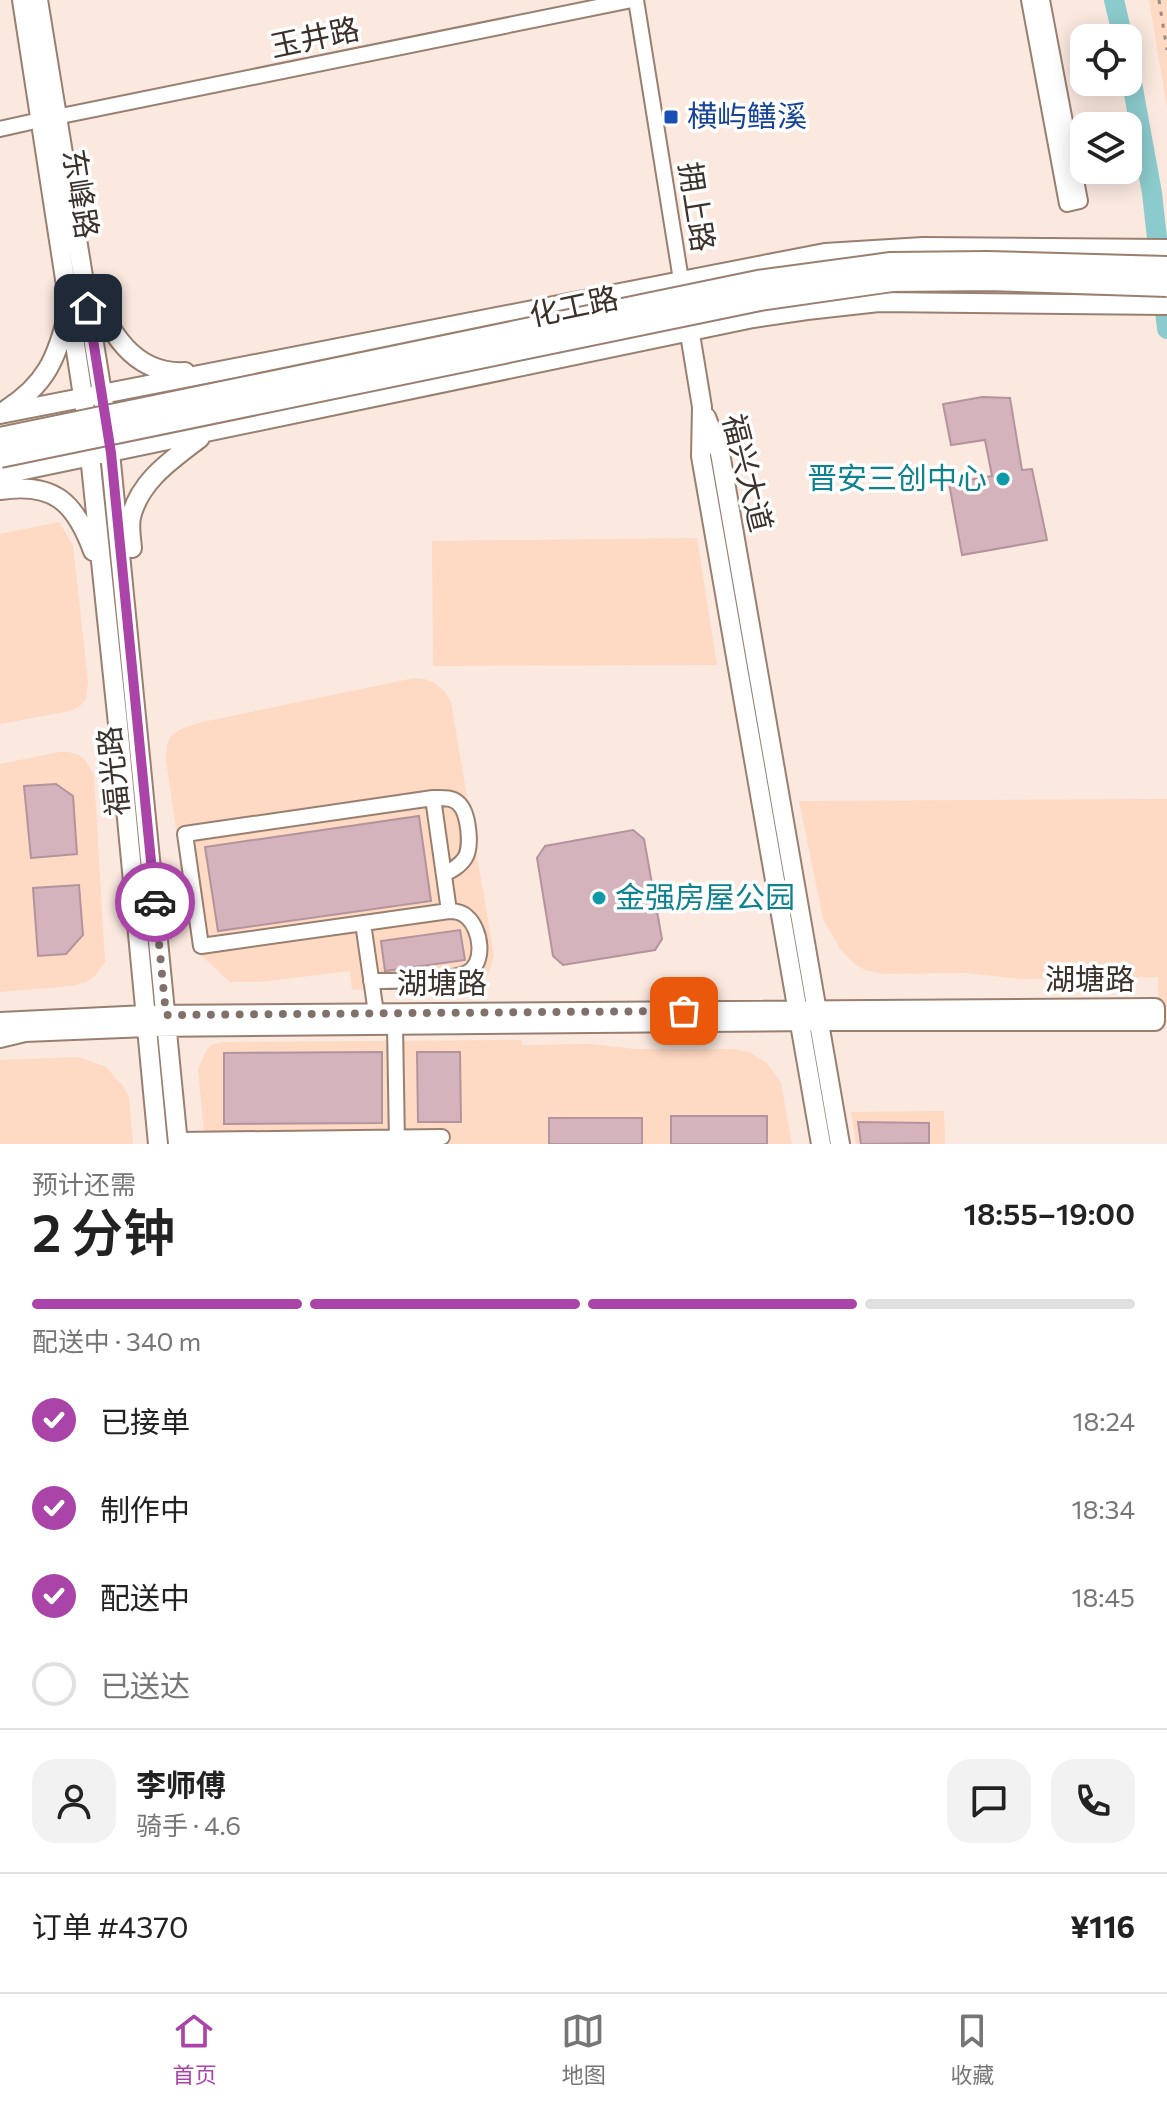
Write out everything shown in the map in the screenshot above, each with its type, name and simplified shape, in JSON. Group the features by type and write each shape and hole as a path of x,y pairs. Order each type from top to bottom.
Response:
{"highway":[{"name":"化工路","path":"0,439 758,282 891,264 1167,268"},
{"name":"化工路","path":"0,456 760,299 892,280 988,279 1167,285"}],"main road":[{"name":"东峰路","path":"22,0 79,252 93,395"},
{"name":"东峰路","path":"38,0 69,306 93,395"},
{"path":"0,414 825,253 923,247 1167,249"},
{"path":"79,252 101,311 115,337 132,355 156,369 177,373 228,370"},
{"name":"福兴大道","path":"681,280 702,407 701,456 808,1016 840,1144"},
{"path":"0,475 753,318 828,307 879,302 1167,305"},
{"path":"0,414 20,401 46,374 54,360 69,306"},
{"name":"福光路","path":"93,395 111,453 178,1142"},
{"name":"福光路","path":"93,395 90,457 158,1144"},
{"path":"130,651 131,517 144,490 159,470 208,432"},
{"path":"0,490 37,488 62,502 80,521 102,577"},
{"name":"湖塘路","path":"0,1022 395,1025 808,1016 1155,1008 1155,1021 808,1016 376,1013 167,1021"},
{"name":"福兴大道","path":"808,1016 821,1144"},
{"name":"湖塘路","path":"0,1038 25,1032 146,1021"}],"street":[{"name":"玉井路","path":"0,129 634,0"},
{"name":"拥上路","path":"634,0 681,280"},
{"path":"1029,0 1067,204 1080,201 1042,0"},
{"path":"433,798 449,911"},
{"path":"371,981 404,981 469,972 479,955 476,932 469,918 449,911 201,946 185,834 450,798 457,801 465,815 469,841 466,857 444,874"},
{"path":"363,923 376,1013"},
{"path":"395,1025 397,1141"},
{"path":"178,1142 397,1141 442,1137"}],"shaded area":[{"path":"1149,0 1167,0 1167,107"},
{"path":"59,522 73,545 88,682 86,699 70,711 0,724 0,534"},
{"path":"697,538 717,665 433,666 432,541"},
{"path":"414,678 436,684 451,702 494,956 487,977 470,986 352,990 350,971 260,982 230,982 193,948 166,760 171,736 198,723"},
{"path":"59,752 79,755 94,775 105,962 95,976 72,986 0,992 0,764"},
{"path":"1167,799 1167,1007 1159,1007 1158,977 1020,979 967,973 884,974 856,965 841,950 823,919 799,801"},
{"path":"521,1040 522,1045 592,1044 635,1049 733,1049 749,1052 767,1063 781,1083 792,1144 205,1144 198,1069 207,1049 213,1044"},
{"path":"77,1057 106,1067 123,1086 129,1097 133,1144 0,1144 0,1060"},
{"path":"944,1111 945,1144 856,1144 851,1112"}],"building":[{"name":"晋安三创中心","path":"982,397 1010,398 1022,470 1032,469 1047,540 962,555 949,483 992,476 985,440 951,445 943,404"},
{"path":"56,784 73,796 77,854 31,858 24,786"},
{"path":"419,816 431,901 218,931 205,847"},
{"name":"金强房屋公园","path":"633,830 644,839 662,939 655,950 563,965 553,956 537,858 545,846"},
{"path":"79,885 83,935 66,954 38,956 33,888"},
{"path":"460,930 465,960 385,971 381,941"},
{"path":"382,1052 382,1123 224,1124 224,1053"},
{"path":"417,1052 460,1052 461,1122 418,1122"},
{"path":"671,1116 767,1116 767,1144 671,1144"},
{"path":"549,1118 642,1118 642,1144 549,1144"},
{"path":"858,1122 929,1123 929,1143 861,1144"}],"waterway":[{"path":"1114,0 1120,24"},
{"path":"1134,96 1152,193 1167,329"}],"railway":[{"path":"1159,0 1167,50"}],"way so far":[{"path":"155,902 166,1015 684,1011"}],"place":[{"name":"横屿鳝溪","path":"671,117"},
{"name":"晋安三创中心","path":"1003,479"},
{"name":"金强房屋公园","path":"599,898"}],"route":[{"path":"88,308 111,453 155,902"}]}
